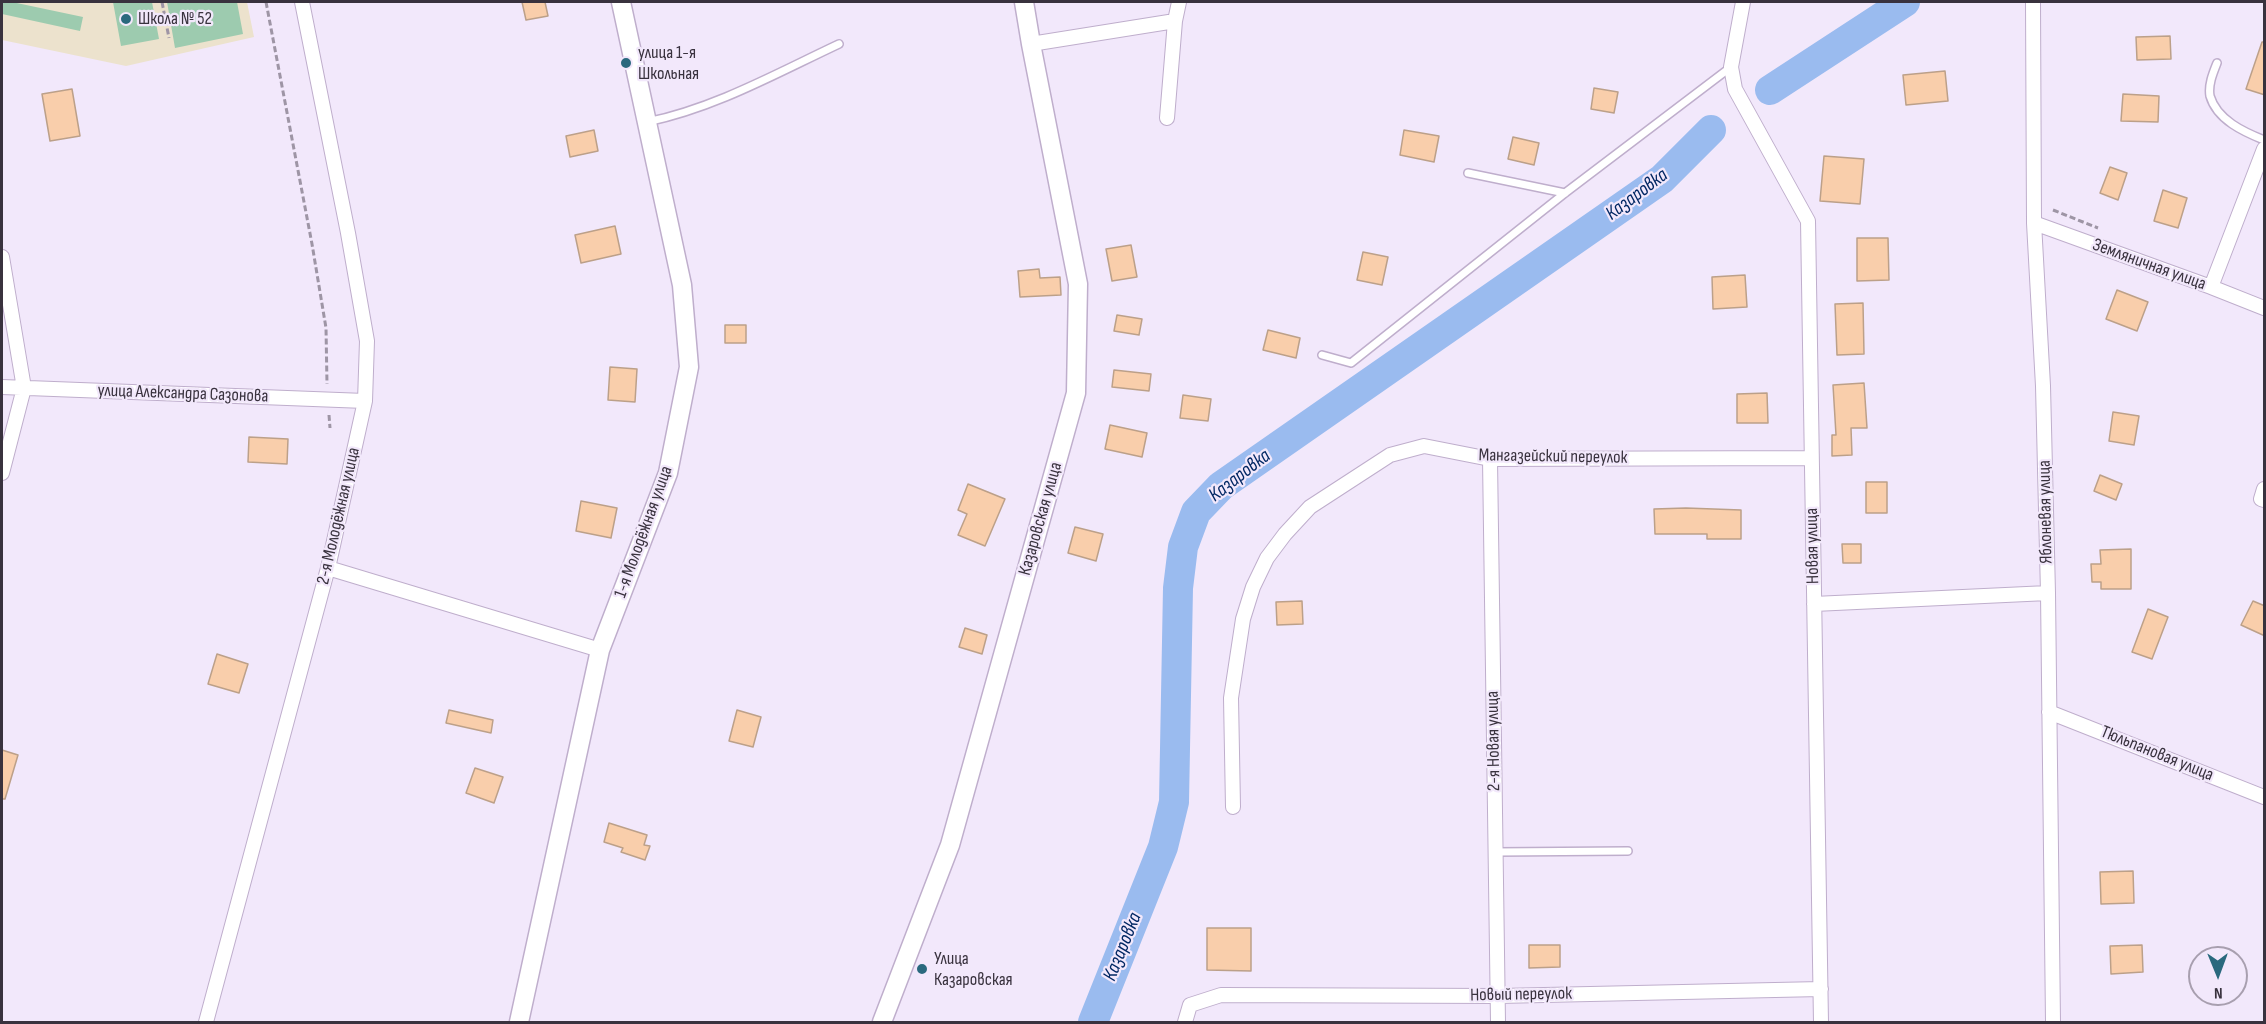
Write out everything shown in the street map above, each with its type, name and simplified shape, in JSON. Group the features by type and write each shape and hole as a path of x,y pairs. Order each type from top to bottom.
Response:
{"street":[{"name":"2-я Молодёжная улица","path":"206,1023 328,568 365,401 367,341 302,2"},
{"name":"1-я Молодёжная улица","path":"519,1023 600,650 668,473 689,367 682,285 621,2"},
{"name":"Казаровская улица","path":"882,1023 950,845 1076,393 1078,284 1024,2"},
{"path":"1167,118 1175,21 1179,2"},
{"path":"1731,67 1743,2"},
{"name":"Яблоневая улица","path":"2033,2 2034,223 2043,386 2048,593 2053,1023"},
{"path":"1031,44 1175,21"},
{"name":"Новая улица","path":"1731,67 1735,88 1808,221 1821,1023"},
{"path":"2211,287 2265,149"},
{"name":"Земляничная улица","path":"2034,223 2265,308"},
{"path":"2,257 24,388 2,473"},
{"name":"улица Александра Сазонова","path":"2,387 365,401"},
{"name":"Мангазейский переулок","path":"1233,807 1231,698 1243,618 1253,587 1273,550 1310,507 1390,455 1424,446 1490,459 1811,458"},
{"name":"2-я Новая улица","path":"1490,459 1498,1023"},
{"path":"2265,489 2261,499 2265,500"},
{"path":"328,568 600,650"},
{"path":"1814,604 2048,593"},
{"name":"Тюльпановая улица","path":"2049,712 2265,797"},
{"name":"Новый переулок","path":"1185,1023 1190,1005 1221,995 1498,996 1821,989"}],"lane":[{"path":"647,122 672,117 717,102 839,44"},
{"path":"2217,63 2210,83 2210,96 2218,111 2233,125 2265,140"},
{"path":"1322,356 1351,363 1564,193 1731,67"},
{"path":"1468,173 1564,193"},
{"path":"1496,852 1628,851"}],"path":[{"path":"162,2 169,38"},
{"path":"266,2 326,328 330,428"}],"shaded area":[{"name":"Школа № 52","path":"2,2 247,2 254,37 126,66 2,40"}],"green space":[{"path":"2,2 12,2 83,17 80,31 2,14"},
{"path":"113,2 152,2 159,39 121,46"},
{"path":"167,2 237,2 243,34 175,48"}],"building":[{"path":"522,2 545,2 548,16 526,20"},
{"path":"2170,36 2171,59 2137,60 2136,37"},
{"path":"2262,42 2265,42 2265,95 2246,89"},
{"path":"1945,71 1948,101 1906,105 1903,75"},
{"path":"1594,88 1618,92 1614,113 1591,109"},
{"path":"72,89 80,136 50,141 42,94"},
{"path":"2123,94 2159,96 2158,122 2121,121"},
{"path":"594,130 598,151 570,157 566,136"},
{"path":"1404,130 1439,136 1434,162 1400,155"},
{"path":"1513,137 1539,143 1534,165 1508,159"},
{"path":"1824,156 1864,159 1860,204 1820,201"},
{"path":"2110,167 2127,173 2118,200 2100,193"},
{"path":"2163,190 2187,198 2178,228 2154,221"},
{"path":"615,226 621,254 581,263 575,235"},
{"path":"1857,238 1888,238 1889,280 1857,281"},
{"path":"1131,245 1137,277 1112,281 1106,249"},
{"path":"1363,252 1388,257 1382,285 1357,280"},
{"path":"1039,269 1040,278 1060,277 1061,295 1020,297 1018,271"},
{"path":"1745,275 1747,307 1713,309 1712,277"},
{"path":"2117,290 2148,302 2137,331 2106,319"},
{"path":"1863,303 1864,354 1837,355 1835,304"},
{"path":"1117,315 1142,319 1139,335 1114,331"},
{"path":"725,325 746,325 746,343 725,343"},
{"path":"1268,330 1300,338 1296,358 1263,350"},
{"path":"610,367 637,369 635,402 608,400"},
{"path":"1114,370 1151,374 1149,391 1112,387"},
{"path":"1864,383 1867,428 1851,428 1852,455 1832,456 1832,435 1836,435 1833,385"},
{"path":"1767,393 1768,423 1737,423 1737,394"},
{"path":"1183,395 1211,399 1208,421 1180,418"},
{"path":"2113,412 2139,416 2134,445 2109,441"},
{"path":"1110,425 1147,433 1142,457 1105,449"},
{"path":"249,437 288,439 287,464 248,462"},
{"path":"2100,475 2122,484 2116,500 2094,491"},
{"path":"1866,482 1887,482 1887,513 1866,513"},
{"path":"968,484 1005,499 985,546 958,535 967,514 958,510"},
{"path":"581,501 617,508 611,538 576,531"},
{"path":"1654,509 1741,510 1741,539 1707,539 1707,534 1655,534"},
{"path":"1075,527 1103,534 1096,561 1068,553"},
{"path":"1842,544 1861,544 1861,563 1843,563"},
{"path":"2131,549 2131,589 2101,589 2101,582 2092,582 2091,564 2101,564 2100,550"},
{"path":"1302,601 1303,624 1277,625 1276,602"},
{"path":"2253,601 2265,606 2265,636 2241,625"},
{"path":"2148,609 2168,617 2152,659 2132,652"},
{"path":"965,628 987,635 982,654 959,647"},
{"path":"217,654 248,664 239,693 208,684"},
{"path":"449,710 493,720 491,733 446,723"},
{"path":"737,710 761,717 753,747 729,741"},
{"path":"2,750 18,755 5,799 2,799"},
{"path":"475,768 503,777 494,803 466,793"},
{"path":"609,823 647,835 644,845 650,846 645,860 621,852 623,848 604,842"},
{"path":"2133,871 2134,903 2101,904 2100,872"},
{"path":"1207,928 1251,928 1251,971 1207,970"},
{"path":"1529,945 1560,945 1560,967 1529,968"},
{"path":"2142,945 2143,972 2111,974 2110,946"}],"waterway":[{"name":"Казаровка","path":"1770,90 1905,2"},
{"name":"Казаровка","path":"1093,1022 1163,847 1174,802 1178,588 1183,547 1196,512 1221,486 1662,179 1711,130"}],"place":[{"name":"Школа № 52","path":"126,19"},
{"name":"улица 1-я Школьная","path":"626,63"},
{"name":"Улица Казаровская","path":"922,969"}]}
